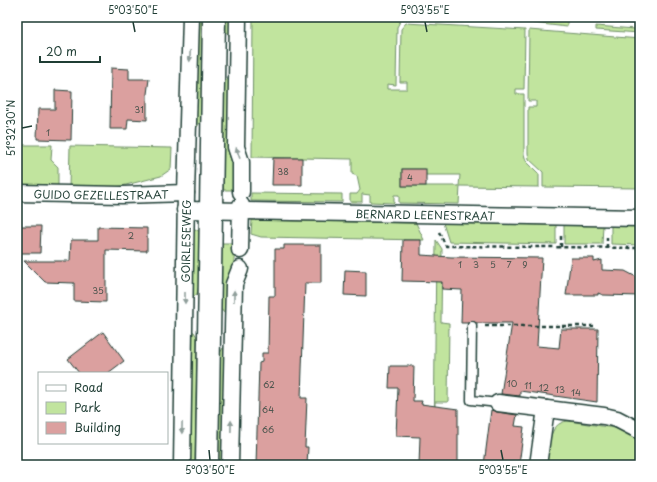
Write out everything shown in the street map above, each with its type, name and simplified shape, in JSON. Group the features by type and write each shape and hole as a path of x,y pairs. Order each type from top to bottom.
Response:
{"street":[{"name":"GOIRLESEWEG","path":"182,465 185,326 185,210 191,17"},
{"path":"207,465 214,17"},
{"path":"238,17 236,147 241,162 240,250"},
{"path":"213,61 238,62"},
{"path":"187,143 212,144"},
{"name":"GUIDO GEZELLESTRAAT","path":"17,193 122,195 186,193"},
{"name":"BERNARD LEENESTRAAT","path":"185,210 210,210 241,203 438,215 640,218"},
{"path":"230,465 234,284 240,269"},
{"path":"185,326 233,325"},
{"path":"498,403 617,419 640,431"},
{"path":"538,465 546,409"}],"lane":[{"path":"472,326 471,400 498,403"}],"path":[{"path":"438,215 438,231 446,246 640,248"},
{"path":"472,326 597,326"}],"green space":[{"path":"196,17 203,17 201,121 197,127 195,127"},
{"path":"226,17 233,17 230,37 226,31"},
{"path":"253,17 408,17 401,20 397,27 396,85 387,84 387,89 407,89 407,82 400,82 401,29 406,23 525,30 524,89 516,89 516,94 524,94 524,154 526,161 539,174 539,187 460,186 459,204 399,203 399,195 394,195 394,203 370,202 370,195 362,194 362,202 350,202 350,194 357,194 360,190 357,176 352,174 352,159 252,157","holes":["402,169 425,169 426,175 460,175 459,186 402,186"]},
{"path":"408,17 470,17 470,21"},
{"path":"539,17 567,17 567,27 533,23 539,20"},
{"path":"639,17 640,33 596,30 596,26 635,29 636,20 639,20"},
{"path":"529,30 640,39 640,188 543,187 543,172 529,159 528,153 528,107 536,107 536,101 528,101"},
{"path":"229,76 231,76 235,190 223,190 224,85"},
{"path":"17,145 52,145 51,160 58,167 58,187 17,186"},
{"path":"70,146 172,148 171,169 161,176 122,186 69,188"},
{"path":"251,193 342,194 342,202 251,201"},
{"path":"252,220 416,223 424,240 261,237 251,234"},
{"path":"443,223 556,225 556,244 449,242"},
{"path":"564,225 603,225 602,244 564,244"},
{"path":"611,226 640,226 640,245 611,244"},
{"path":"193,228 199,231 199,285 197,294 192,297"},
{"path":"436,240 442,249 441,322 449,323 448,402 435,402 434,451"},
{"path":"221,243 235,243 228,313 225,314 220,308"},
{"path":"191,331 194,332 197,337 195,465 187,465"},
{"path":"226,347 225,465 217,465 219,355 223,348"},
{"path":"568,421 615,428 640,440 640,465 547,465 550,438 556,426"}],"building":[{"path":"111,68 129,69 129,79 149,79 147,94 147,120 128,119 127,129 110,129"},
{"path":"55,90 72,91 71,140 37,139 38,109 55,109"},
{"path":"273,158 302,158 302,185 272,185"},
{"path":"402,169 426,169 426,186 402,186"},
{"path":"18,226 41,226 40,253 17,253"},
{"path":"98,227 147,228 147,251 106,250 106,302 74,301 74,283 45,282 24,261 70,261 71,240 98,240"},
{"path":"403,240 421,240 421,255 451,257 542,258 537,346 559,348 561,329 598,329 597,402 520,391 520,396 501,394 512,323 477,323 472,321 468,323 461,323 462,290 442,289 442,282 402,281"},
{"path":"284,245 321,245 321,283 305,283 301,398 307,398 305,447 308,447 307,465 256,465 259,363 262,362 262,353 268,353 269,296 275,296 275,249 284,249"},
{"path":"571,258 594,258 594,262 602,260 602,270 625,271 640,279 640,296 603,295 598,293 598,295 566,295"},
{"path":"345,270 366,271 366,296 344,295"},
{"path":"103,332 124,361 109,372 78,372 68,359"},
{"path":"390,366 414,366 413,401 422,401 421,404 458,409 458,465 419,465 420,437 396,436 398,388 389,388"},
{"path":"491,410 517,415 515,426 524,427 519,465 484,465"}]}
